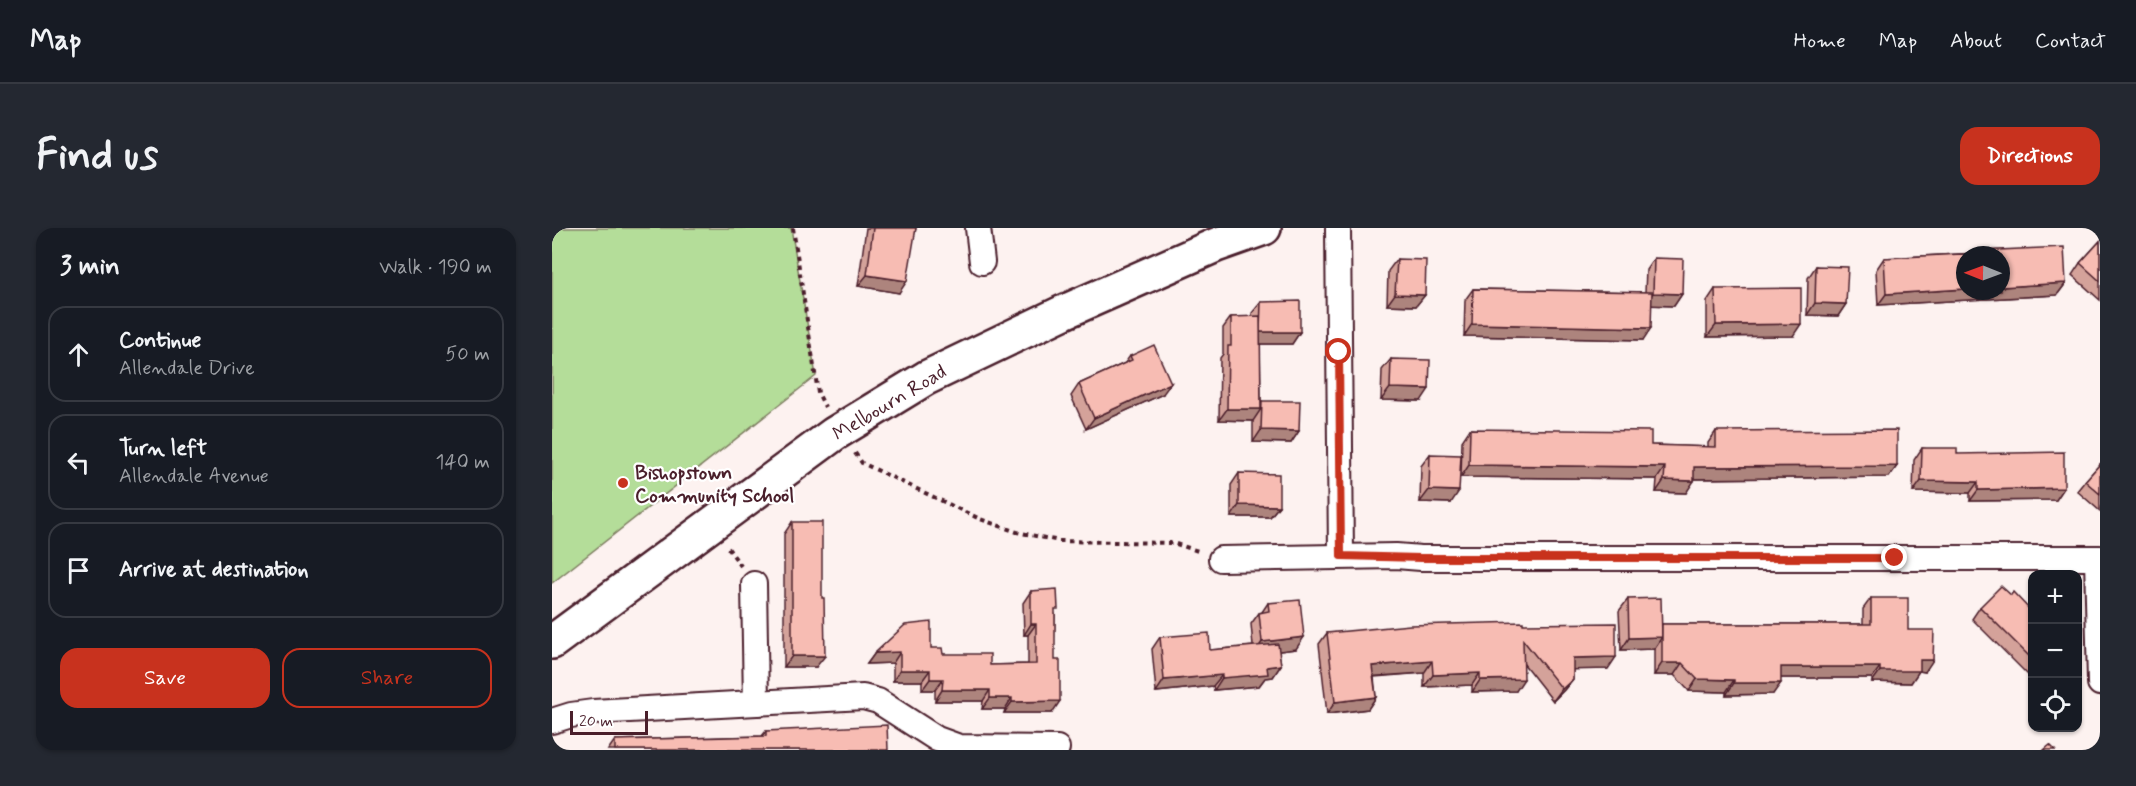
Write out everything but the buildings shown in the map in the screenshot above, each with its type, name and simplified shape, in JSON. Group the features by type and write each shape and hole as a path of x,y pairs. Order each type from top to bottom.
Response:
{"street":[{"path":"978,228 982,262"},
{"name":"Melbourn Road","path":"552,642 839,430 926,378 994,344 1216,245 1264,228"},
{"path":"1338,228 1341,556"},
{"path":"1221,559 1341,556 2098,558 2100,683"},
{"path":"754,584 756,703"},
{"path":"552,721 593,712 863,697 878,701 943,742 959,747 1058,748"}],"path":[{"path":"793,228 818,393 839,430 862,463 980,519 1017,531 1059,541 1173,543 1221,559"},
{"path":"711,525 754,584"}],"green space":[{"name":"Bishopstown Community School","path":"552,228 791,228 816,376 552,583"}],"place":[{"name":"Bishopstown Community School","path":"623,483"}],"route":[{"path":"1339,352 1341,556 1895,558"}]}
